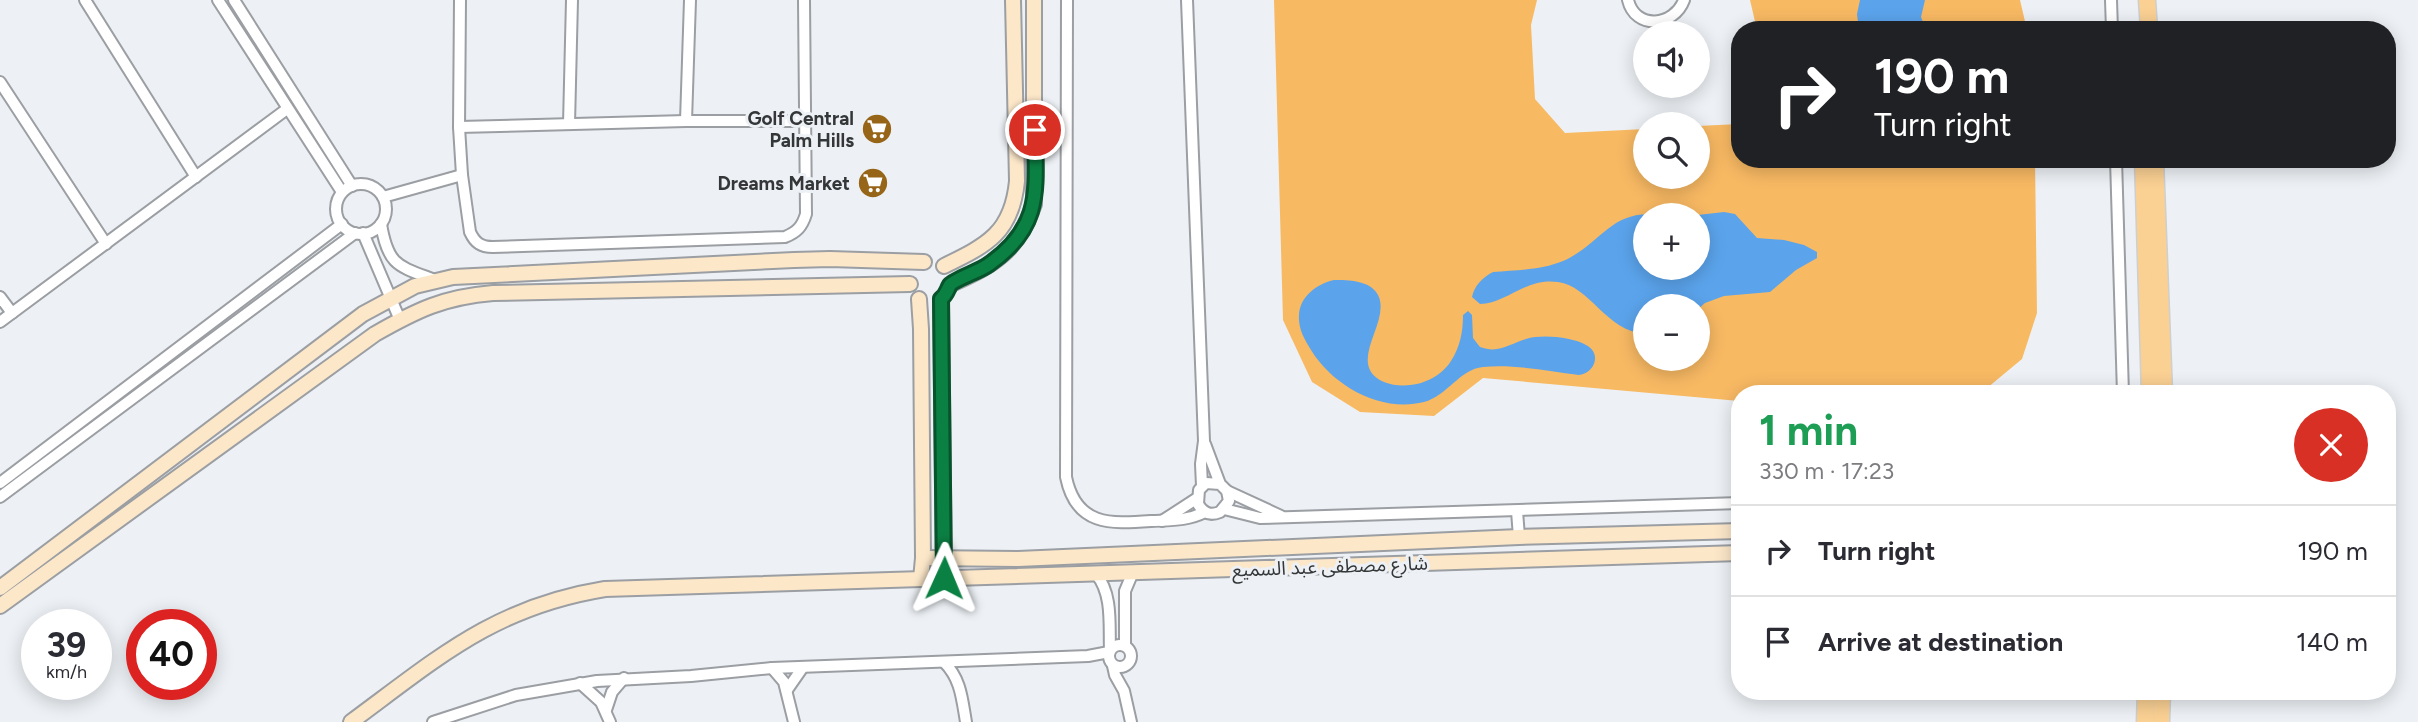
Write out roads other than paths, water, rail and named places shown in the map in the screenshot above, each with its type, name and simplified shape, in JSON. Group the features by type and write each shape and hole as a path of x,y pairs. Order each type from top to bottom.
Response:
{"main road":[{"path":"2137,0 2138,21"},
{"path":"2147,0 2148,21"},
{"path":"2143,168 2150,385"},
{"path":"2155,168 2164,385"},
{"path":"2145,722 2146,700"},
{"path":"2161,722 2162,700"}],"street":[{"path":"85,0 196,177"},
{"path":"218,0 287,109 347,189"},
{"path":"234,0 347,189"},
{"path":"460,0 459,127 462,176 470,232 473,239 485,247 785,237 795,233 803,225 806,214 804,0"},
{"path":"569,124 572,0"},
{"path":"687,121 690,0"},
{"path":"944,266 985,246 999,233 1016,199 1013,0"},
{"path":"944,578 941,299 951,284 979,272 1014,244 1027,225 1034,204 1034,0"},
{"path":"1067,0 1066,477 1070,494 1076,504 1096,519 1114,524 1187,519 1205,512 1215,514 1224,509 1228,501 1204,441"},
{"path":"1187,0 1204,441 1202,486"},
{"path":"1628,0 1629,5 1642,19 1657,22 1678,13 1684,0"},
{"path":"2111,0 2112,21"},
{"path":"0,82 106,244"},
{"path":"0,322 287,109"},
{"path":"459,127 804,121"},
{"path":"2116,168 2123,385"},
{"path":"383,197 462,176"},
{"path":"190,347 359,233 373,230 380,224 386,208 383,197 369,186 347,189"},
{"path":"347,189 336,208 342,224 359,233 400,320"},
{"path":"0,483 83,427 190,347 342,224"},
{"path":"380,224 384,246 392,259 405,269 435,280"},
{"path":"0,587 363,314 390,297 435,280 830,259 936,262 944,266 949,273 951,284"},
{"path":"794,260 796,286"},
{"path":"924,262 915,268 910,284 915,295 930,302 941,299"},
{"path":"0,606 374,334 434,304 470,295 493,293 910,284"},
{"path":"0,297 12,313"},
{"path":"919,299 923,558 921,579"},
{"path":"0,497 83,427"},
{"path":"1205,512 1196,499 1202,486 1211,482 1283,517"},
{"path":"1162,521 1196,499"},
{"path":"1224,509 1260,518 1731,503"},
{"path":"1517,511 1519,537"},
{"name":"شارع مصطفى عبد السميع","path":"923,558 1042,558 1592,534 1731,531"},
{"path":"1592,534 1602,544 1598,558"},
{"path":"1650,557 1644,545 1645,540 1652,534"},
{"name":"شارع مصطفى عبد السميع","path":"351,722 470,635 515,613 563,597 625,587 1731,553"},
{"path":"1124,691 1131,655 1125,646 1125,591 1133,572"},
{"path":"1096,574 1107,593 1111,658 1115,675 1124,691 1131,722"},
{"path":"1111,658 1116,645 1125,646"},
{"path":"433,722 516,695 624,678 691,676 772,668 1088,656 1111,658 1121,668 1128,664"},
{"path":"960,685 972,660"},
{"path":"944,662 960,685 966,722"},
{"path":"787,690 803,667"},
{"path":"772,668 784,682 793,722"},
{"path":"606,710 611,692 624,678"},
{"path":"580,683 595,695 606,710 610,722"}],"water":[{"path":"1860,0 1925,0 1923,21 1858,21"},
{"path":"1710,214 1735,214 1757,238 1804,245 1817,252 1817,258 1796,270 1770,292 1724,296 1710,301 1710,294 1633,294 1633,331 1619,325 1580,291 1558,282 1536,283 1490,303 1480,304 1472,297 1479,282 1493,272 1538,268 1563,261 1588,246 1617,222 1633,216 1633,280 1710,280"},
{"path":"1334,280 1370,286 1378,295 1381,306 1368,354 1368,365 1373,374 1389,384 1417,384 1442,372 1457,350 1463,315 1468,311 1472,315 1473,338 1480,347 1498,349 1533,337 1557,337 1586,345 1594,353 1595,362 1589,371 1579,375 1519,367 1483,367 1467,372 1440,394 1424,402 1391,404 1375,400 1360,394 1332,375 1320,363 1302,333 1299,315 1302,302 1316,288"}],"place":[{"name":"Golf Central Palm Hills","path":"877,129"},
{"name":"Dreams Market","path":"873,183"}]}
